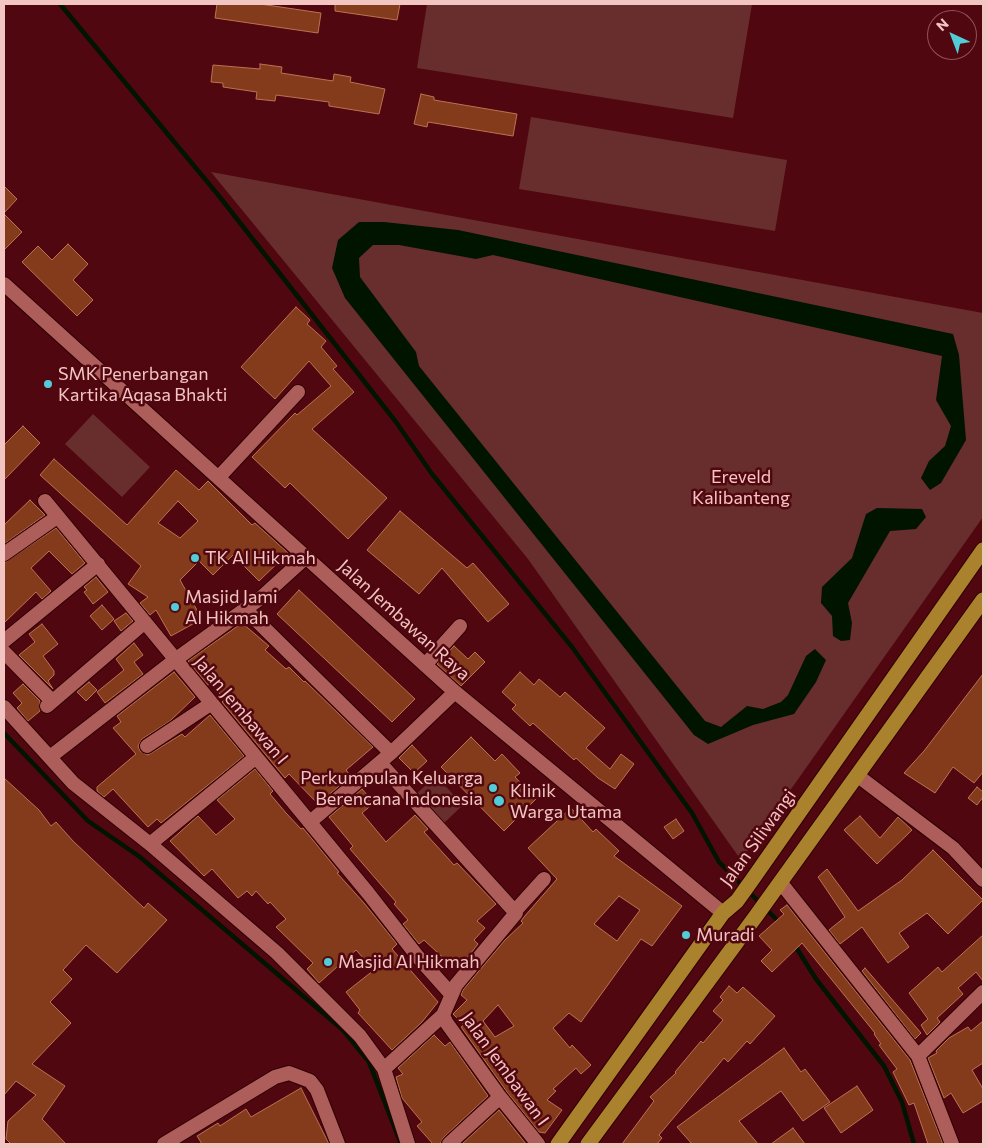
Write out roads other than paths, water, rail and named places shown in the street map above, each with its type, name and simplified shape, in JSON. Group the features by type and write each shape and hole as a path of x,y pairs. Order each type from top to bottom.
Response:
{"highway":[{"name":"Jalan Siliwangi","path":"558,1144 723,913 737,901 983,550"},
{"path":"588,1144 781,883 983,600"}],"street":[{"name":"Jalan Jembawan Raya","path":"4,284 455,692 723,913"},
{"path":"219,478 298,392"},
{"name":"Jalan Jembawan I","path":"45,501 310,822 418,957 451,994 443,1015 384,1069"},
{"path":"4,554 57,517"},
{"path":"50,757 175,660 262,597 306,557"},
{"path":"4,641 98,564"},
{"path":"245,608 391,753"},
{"path":"4,652 49,704 145,622"},
{"path":"425,665 460,626"},
{"path":"310,822 380,763 455,692"},
{"path":"147,746 212,703"},
{"path":"4,707 73,783 150,844 277,953 360,1036 384,1069 408,1144"},
{"path":"150,844 256,758"},
{"path":"380,763 516,912"},
{"path":"858,776 953,848 983,880"},
{"path":"451,994 544,879"},
{"path":"781,883 918,1056 952,1144"},
{"path":"918,1056 983,992"},
{"name":"Jalan Jembawan I","path":"443,1015 446,1022 500,1097 538,1144"},
{"path":"164,1144 275,1077 289,1073 310,1081 317,1090 338,1144"},
{"path":"449,1144 500,1097"}],"waterway":[{"path":"60,4 219,196 396,422 432,474 572,647 692,813 719,862 780,923"},
{"path":"4,733 88,821 140,857 343,1030 369,1062 401,1144"},
{"path":"794,944 816,979 884,1066 902,1102 914,1144"}],"place":[{"name":"SMK Penerbangan Kartika Aqasa Bhakti","path":"48,384"},
{"name":"TK Al Hikmah","path":"195,558"},
{"name":"Masjid Jami Al Hikmah","path":"175,607"},
{"name":"Perkumpulan Keluarga Berencana Indonesia","path":"493,788"},
{"name":"Klinik Warga Utama","path":"499,801"},
{"name":"Muradi","path":"686,935"},
{"name":"Masjid Al Hikmah","path":"328,962"}],"park label":[{"name":"Ereveld Kalibanteng","path":"741,487"}]}
